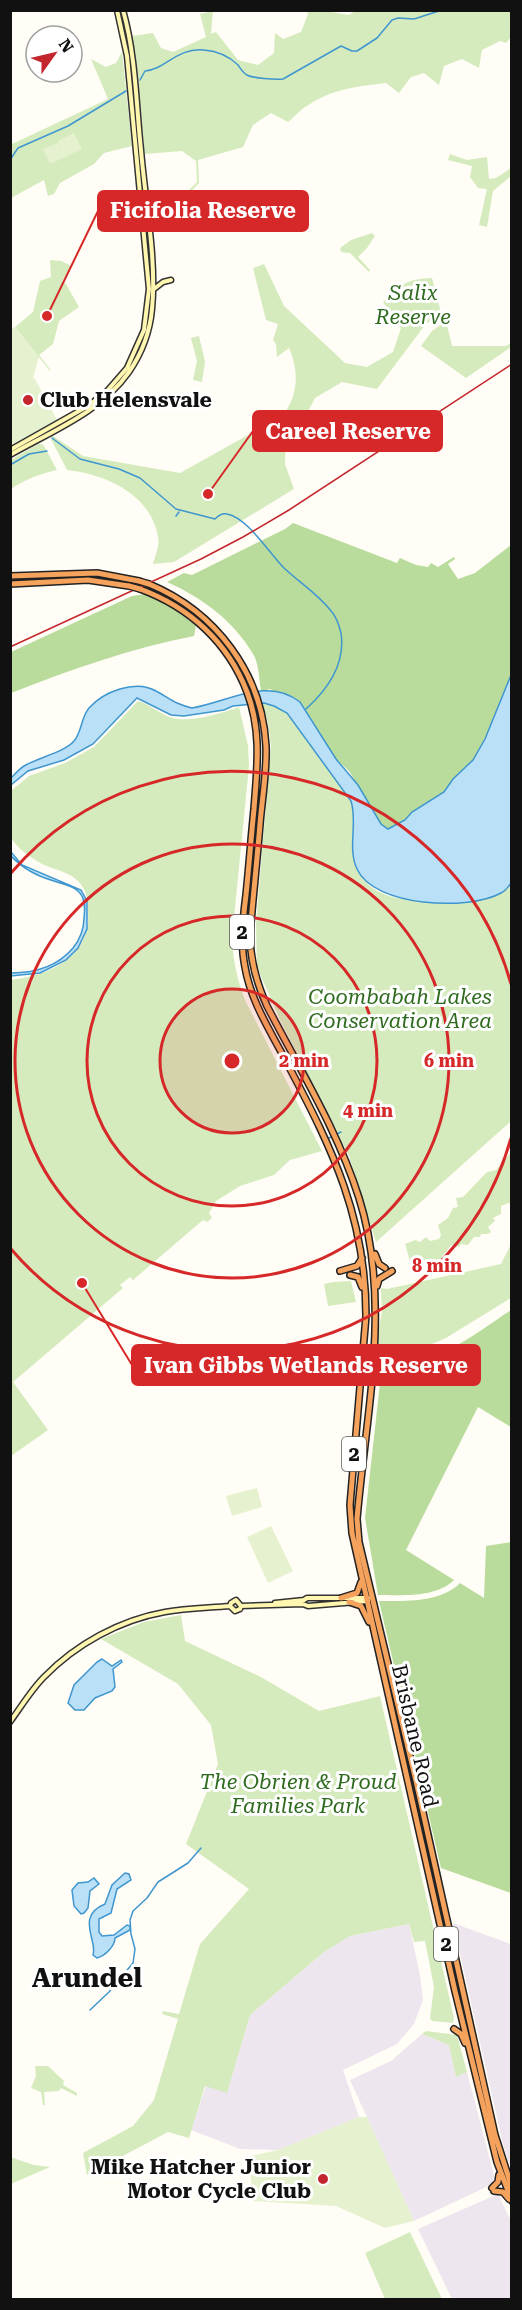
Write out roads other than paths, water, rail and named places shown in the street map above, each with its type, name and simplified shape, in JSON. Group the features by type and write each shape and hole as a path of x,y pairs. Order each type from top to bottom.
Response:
{"highway":[{"name":"2","path":"10,576 97,573 149,584 169,593 196,611 226,641 242,664 253,686 260,709 266,758 250,934 251,958 256,981 334,1135 360,1200"},
{"name":"2","path":"10,584 88,580 129,586 160,597 206,629 222,648 245,687 253,709 259,756 243,921 244,964 248,982 260,1010 327,1140 348,1194 362,1257"},
{"path":"360,1200 376,1260 385,1268"},
{"name":"Brisbane Road","path":"360,1200 374,1270 375,1290 374,1358 357,1519 359,1542 374,1631 474,2067 512,2202"},
{"path":"340,1272 357,1266 362,1257"},
{"name":"Brisbane Road","path":"362,1257 366,1296 365,1334 350,1505 352,1533 361,1574 398,1703 501,2168 512,2188"},
{"path":"375,1290 379,1279 392,1271"},
{"path":"350,1275 358,1277 362,1283 365,1334"},
{"path":"337,1600 357,1593 361,1584 361,1574"},
{"path":"350,1602 361,1606 374,1631"},
{"path":"453,2029 463,2037 474,2067"},
{"path":"512,2175 501,2168 499,2181 493,2190 503,2192 512,2202"}],"main road":[{"path":"10,450 88,406 107,390 127,368 144,330 149,304 149,284 127,56 117,10"},
{"path":"10,455 83,414 101,402 120,384 145,341 151,320 153,291 133,56 123,10"},
{"path":"153,291 158,285 171,280"},
{"path":"241,1606 304,1602 307,1598 310,1602 369,1599"},
{"path":"337,1600 350,1602 369,1599"},
{"path":"10,1722 44,1677 74,1651 103,1633 126,1623 163,1612 230,1606 236,1600 241,1606"},
{"path":"230,1606 235,1611 240,1610 241,1606"}],"water":[{"path":"511,675 511,883 502,892 486,899 446,903 423,902 382,891 367,882 354,861 351,801 287,713 264,703 233,706 224,710 184,716 171,715 137,698 93,744 64,760 28,771 11,785 11,778 22,767 70,745 77,737 89,708 111,692 139,686 156,691 177,703 192,708 248,693 275,691 300,702 336,759 358,785 381,824 388,829 405,820 412,812 444,792 453,779 473,760 485,739"},
{"path":"11,852 22,865 81,890 87,901 87,929 78,948 66,960 40,973 11,976 11,973 45,968 67,955 81,934 84,922 84,901 74,888 30,872 11,856"},
{"path":"102,1659 112,1666 121,1660 122,1662 113,1669 115,1687 112,1691 95,1698 84,1710 75,1710 68,1703 74,1685"},
{"path":"125,1873 129,1874 131,1880 117,1889 111,1913 99,1919 99,1932 102,1936 114,1935 127,1925 130,1926 130,1930 115,1938 109,1950 97,1958 93,1955 89,1922 91,1915 105,1904 112,1885"},
{"path":"94,1878 99,1884 90,1891 88,1908 81,1914 74,1906 72,1890 78,1883 88,1882"}],"waterway":[{"path":"140,80 145,71 195,50 222,54 250,76 283,79 341,46 357,51 377,38 392,20 414,19 442,10"},
{"path":"10,160 18,148 68,126 126,91"},
{"path":"52,438 80,459 119,469 140,478 176,509 215,519 223,514 235,517 250,529 284,568 327,606 335,617 341,633 341,656 328,685 306,709"},
{"path":"10,465 29,454 47,451"},
{"path":"176,516 179,512"},
{"path":"327,1139 341,1132"},
{"path":"90,2010 109,1992 133,1963 135,1949 130,1920 133,1911 147,1898 158,1882 188,1863 201,1848"}],"railway":[{"path":"10,647 201,559 243,537 289,510 512,364"}],"place":[{"name":"Ficifolia Reserve","path":"47,316"},
{"name":"Club Helensvale","path":"28,400"},
{"name":"Careel Reserve","path":"208,494"},
{"name":"Ivan Gibbs Wetlands Reserve","path":"82,1283"},
{"name":"Mike Hatcher Junior Motor Cycle Club","path":"323,2179"}],"district":[{"name":"Arundel","path":"87,1978"}],"park label":[{"name":"Salix Reserve","path":"413,305"},
{"name":"Coombabah Lakes Conservation Area","path":"400,1009"},
{"name":"The Obrien & Proud Families Park","path":"298,1794"}]}
